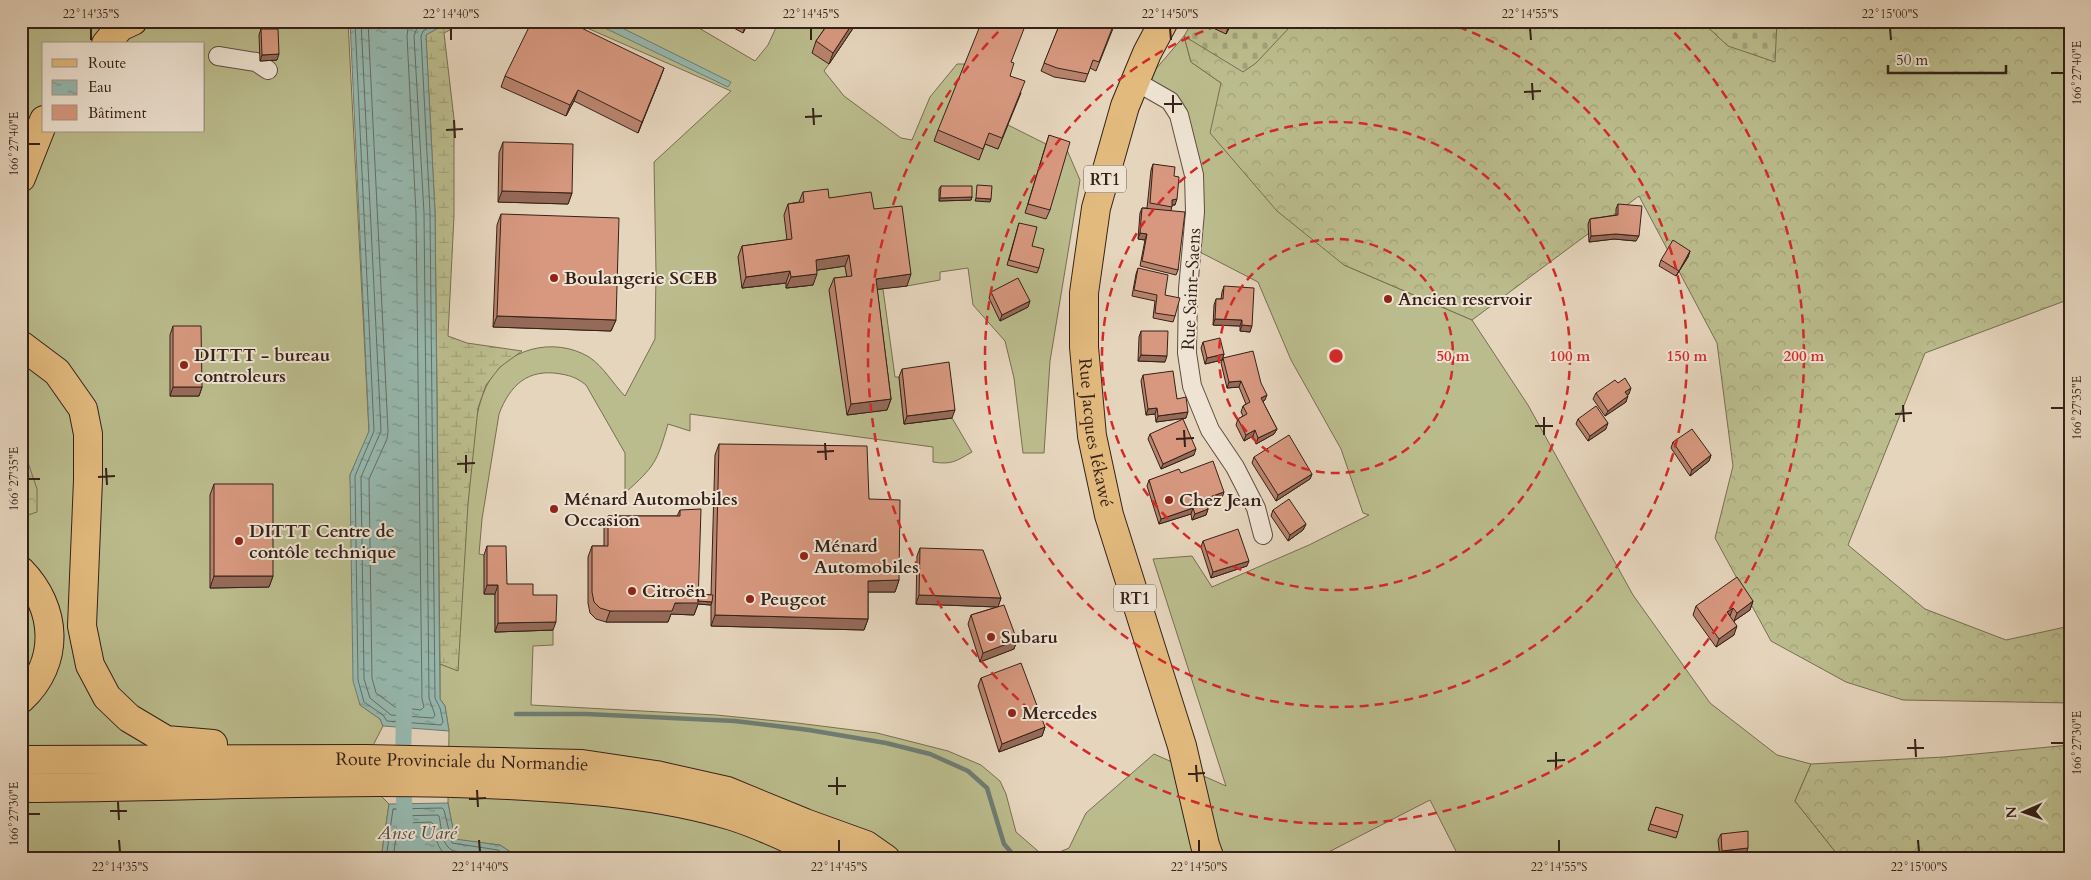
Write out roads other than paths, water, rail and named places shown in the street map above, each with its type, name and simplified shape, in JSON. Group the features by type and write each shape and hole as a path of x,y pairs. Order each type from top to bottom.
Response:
{"main road":[{"path":"108,42 120,27 133,21"},
{"name":"Rue Jacques Iékawé","path":"1164,21 1125,106 1096,208 1089,246 1084,294 1084,357 1092,436 1109,515 1182,746 1206,854"},
{"path":"21,144 42,121"},
{"path":"21,178 42,124"},
{"path":"21,345 57,372 83,410 88,434 88,462 82,626 90,665 107,697 129,718 166,740 367,771"},
{"path":"21,571 33,583 45,604 50,631 48,654 40,675 21,699"},
{"name":"Route Provinciale du Normandie","path":"21,760 367,771 457,771 582,764 656,775 727,791 892,859"},
{"name":"Route Provinciale du Normandie","path":"21,788 73,788 367,771"},
{"name":"Route Provinciale du Normandie","path":"457,771 669,801 733,817 789,838 830,859"},
{"path":"21,800 73,788"}],"street":[{"path":"218,56 256,62 268,70"},
{"name":"Rue Saint-Saens","path":"1135,81 1170,101 1179,115 1194,175 1195,212 1188,289 1187,353 1192,386 1210,430 1235,467 1256,508 1263,535"}],"water":[{"path":"350,21 451,21 426,35 435,212 440,699 445,706 449,731 383,726 380,719 360,705 353,681 350,475 369,431"},
{"path":"590,21 608,21 731,82 728,87"},
{"name":"Anse Uaré","path":"448,803 455,839 500,845 521,859 381,859 389,804"}],"waterway":[{"path":"404,706 403,769 406,859"},
{"path":"516,714 586,714 735,721 809,730 886,743 930,754 968,771 987,788 1004,844 1017,859"}],"place":[{"name":"Boulangerie SCEB","path":"554,278"},
{"name":"Ancien reservoir","path":"1388,299"},
{"name":"DITTT - bureau controleurs","path":"184,365"},
{"name":"Chez Jean","path":"1169,500"},
{"name":"Ménard Automobiles Occasion","path":"554,509"},
{"name":"DITTT Centre de contôle technique","path":"239,541"},
{"name":"Ménard Automobiles","path":"804,556"},
{"name":"Citroën","path":"632,591"},
{"name":"Peugeot","path":"750,599"},
{"name":"Subaru","path":"991,637"},
{"name":"Mercedes","path":"1012,713"}]}
